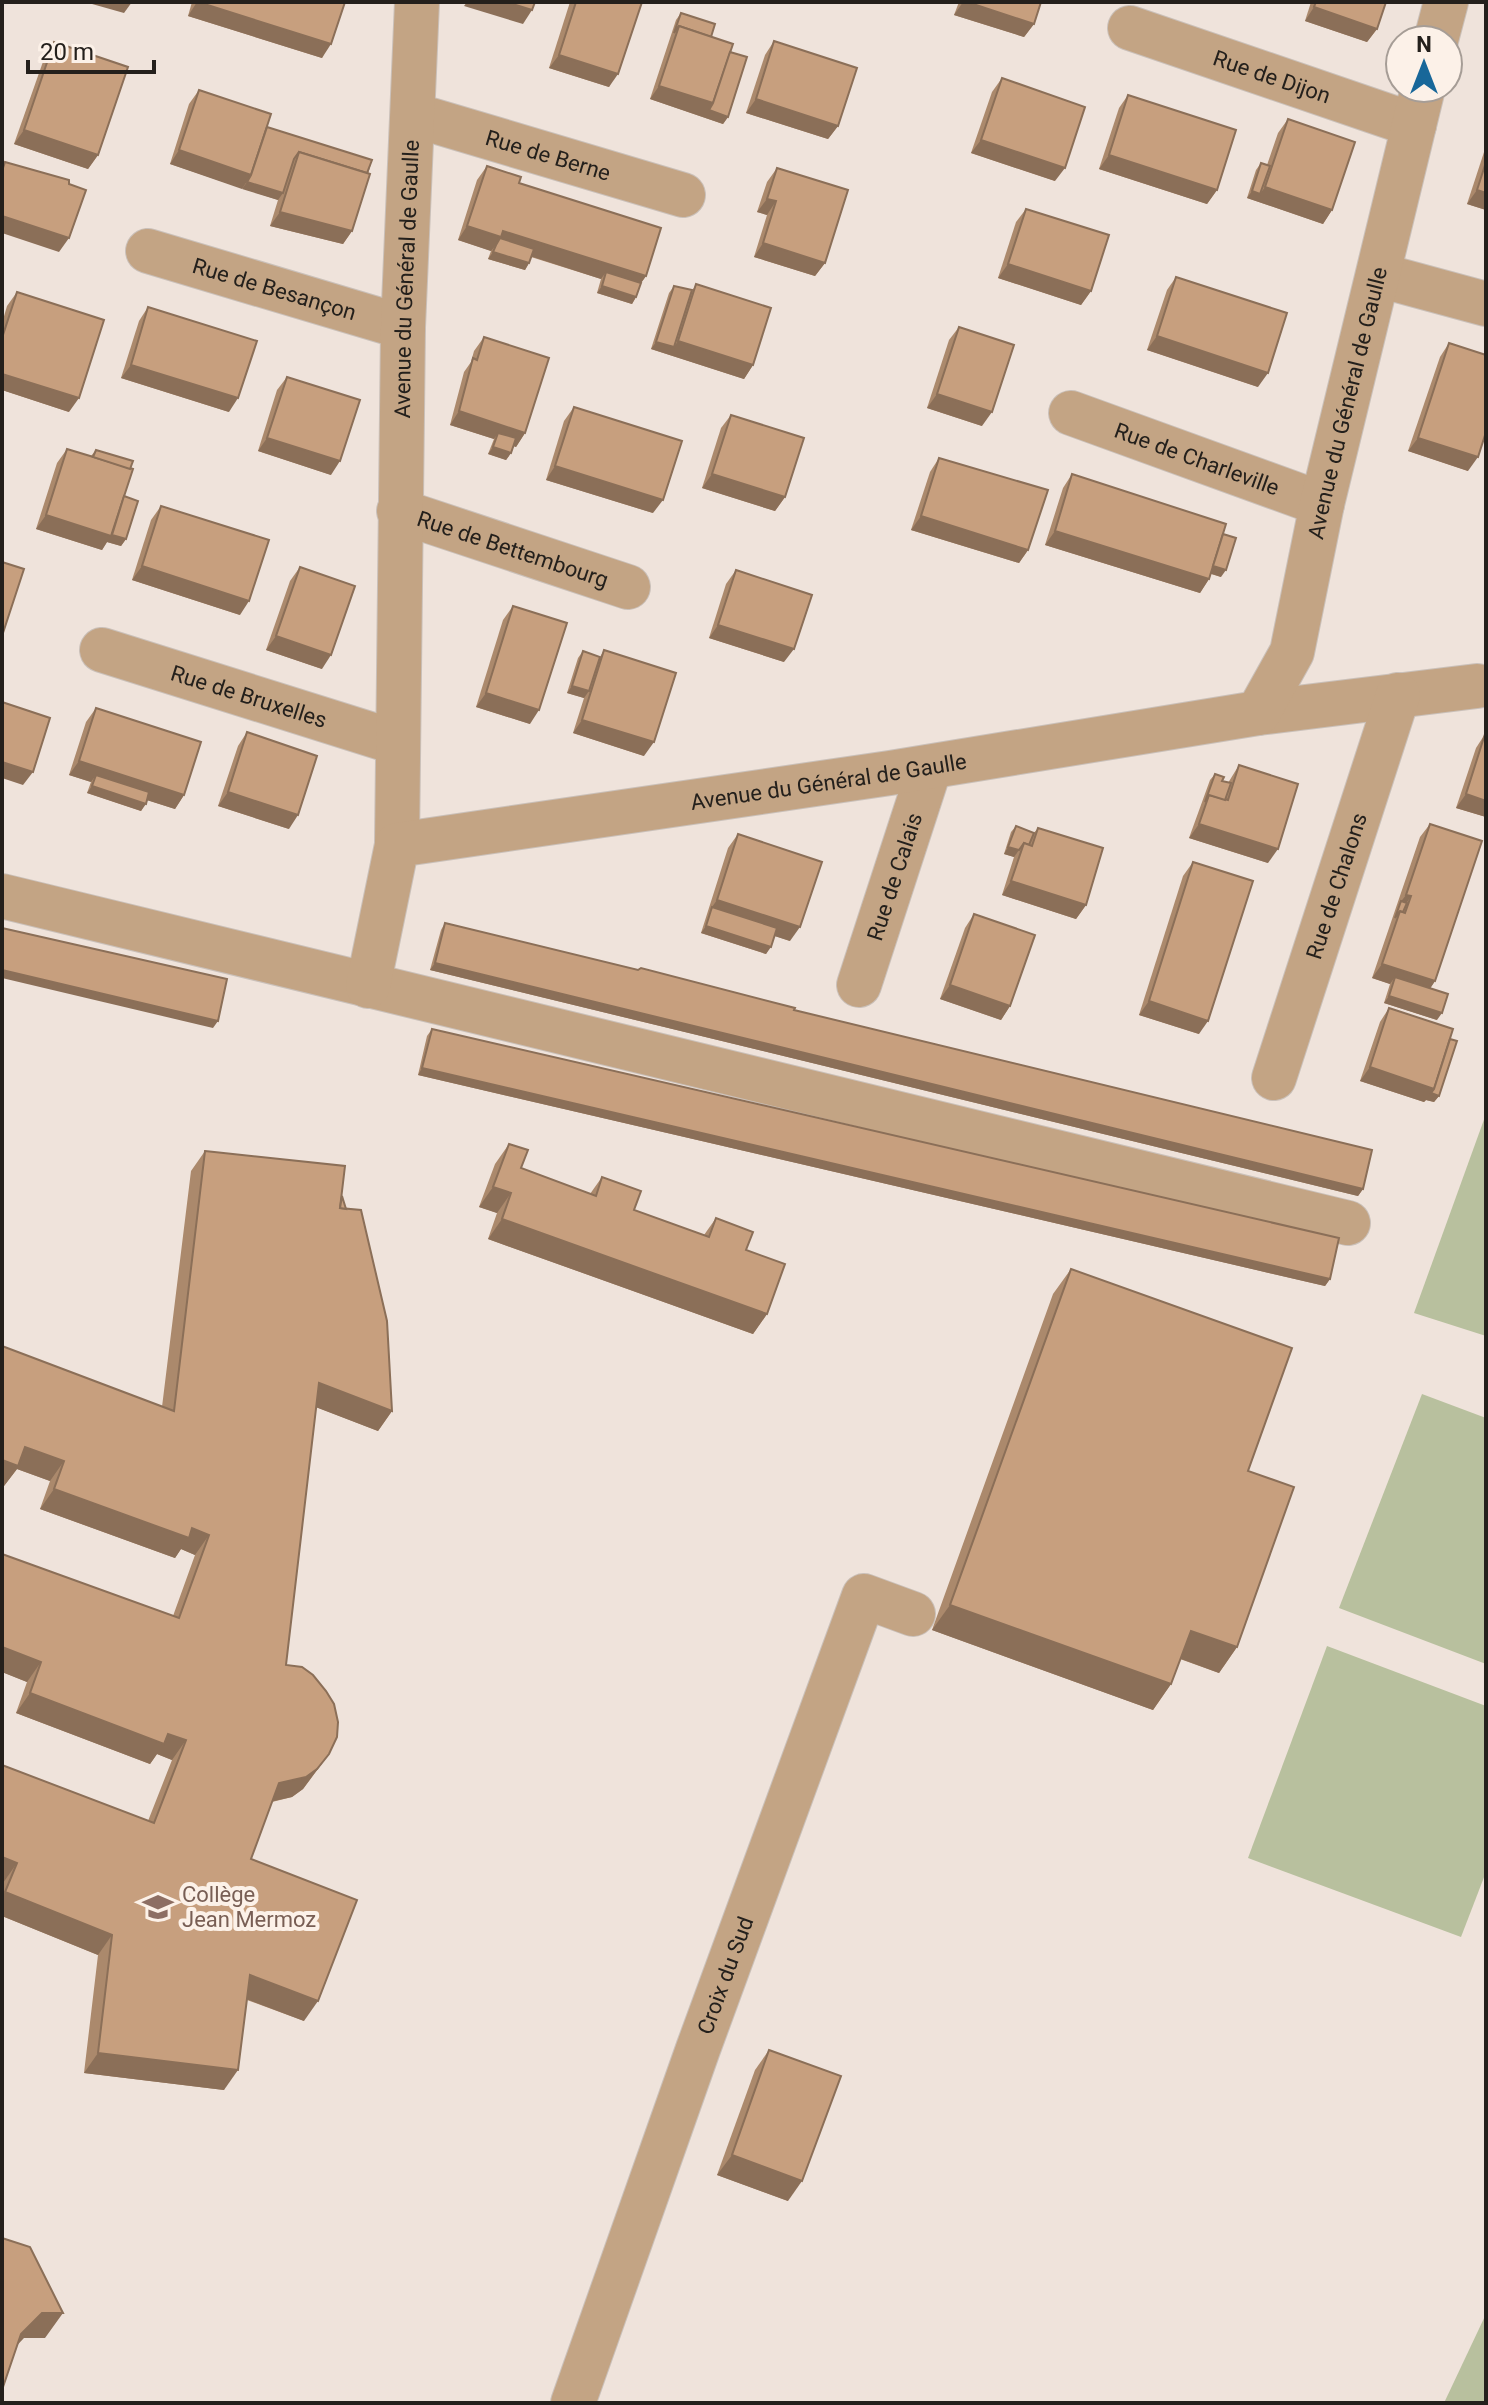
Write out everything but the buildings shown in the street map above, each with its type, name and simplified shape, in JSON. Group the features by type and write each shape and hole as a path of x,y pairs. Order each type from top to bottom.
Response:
{"street":[{"name":"Avenue du Général de Gaulle","path":"368,986 397,845 403,327 417,2"},
{"path":"1440,24 1446,2"},
{"name":"Rue de Dijon","path":"1130,28 1418,107"},
{"name":"Avenue du Général de Gaulle","path":"1258,713 1292,652 1322,504 1418,107"},
{"name":"Rue de Berne","path":"414,115 683,195"},
{"name":"Rue de Besançon","path":"148,251 403,327"},
{"path":"1379,275 1486,304"},
{"name":"Rue de Charleville","path":"1071,413 1322,504"},
{"name":"Rue de Bettembourg","path":"399,511 628,587"},
{"name":"Rue de Bruxelles","path":"102,650 398,743"},
{"name":"Avenue du Général de Gaulle","path":"397,845 930,767 1258,713 1477,686"},
{"name":"Rue de Chalons","path":"1274,1078 1398,695"},
{"name":"Rue de Calais","path":"859,985 930,767"},
{"path":"2,896 1348,1223"},
{"name":"Croix du Sud","path":"573,2403 698,2049 864,1596 913,1614"}],"green space":[{"path":"1486,1114 1486,1336 1414,1313"},
{"path":"1422,1394 1486,1418 1486,1664 1339,1608"},
{"path":"1327,1646 1486,1706 1486,1872 1461,1937 1248,1858"},
{"path":"1486,2314 1486,2403 1444,2403"}],"place":[{"name":"Collège Jean Mermoz","path":"158,1907"}]}
